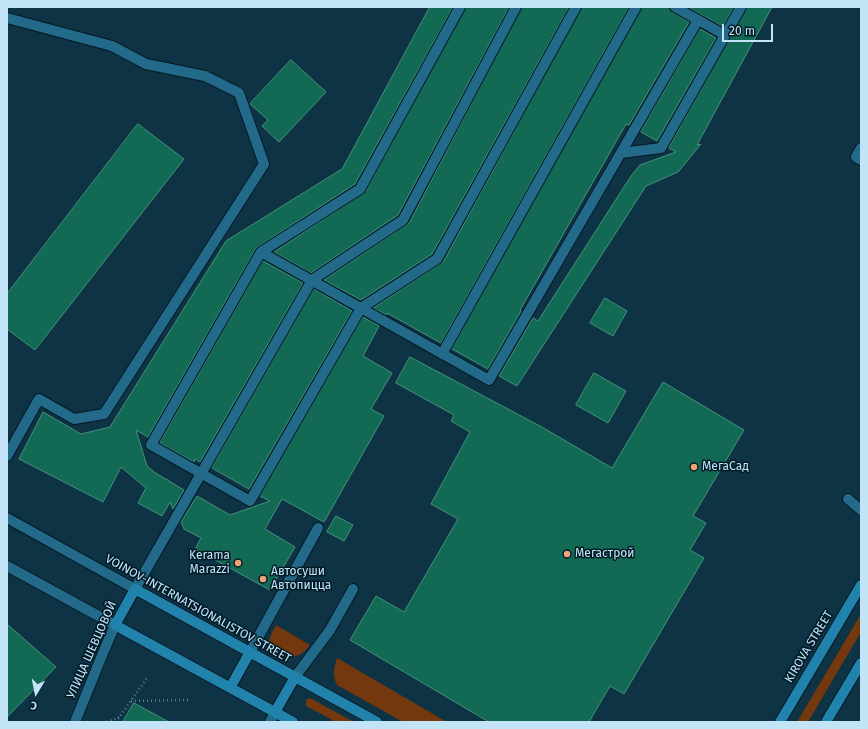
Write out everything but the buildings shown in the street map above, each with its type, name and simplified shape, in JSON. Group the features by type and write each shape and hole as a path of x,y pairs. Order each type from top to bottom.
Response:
{"street":[{"path":"460,7 360,189 261,252 151,445 250,501 361,308 437,258 576,7"},
{"path":"135,589 312,280 403,220 516,7"},
{"path":"442,354 636,7"},
{"path":"675,7 725,36"},
{"path":"621,153 661,148 742,7"},
{"path":"7,18 112,46 146,64 205,76 239,93 264,164 256,179 104,414 74,419 39,399 7,456"},
{"path":"261,252 489,380 698,20"},
{"path":"861,148 856,157 861,160"},
{"path":"861,497 848,499 861,510"},
{"name":"VOINOV-INTERNATSIONALISTOV STREET","path":"7,518 377,722"},
{"path":"230,688 318,528"},
{"path":"7,566 293,722"},
{"name":"KIROVA STREET","path":"780,722 861,585"},
{"name":"УЛИЦА ШЕВЦОВОЙ","path":"75,722 102,653 115,625 135,589"},
{"path":"270,722 295,677 330,630 353,589"},
{"path":"826,722 861,664"}],"path":[{"path":"116,722 147,678"},
{"path":"131,701 188,700"},
{"path":"107,722 120,717"}],"shaded area":[{"path":"861,614 861,632 808,722 797,722"},
{"path":"276,625 310,645 299,655 291,657 275,653 272,651 269,643 270,636"},
{"path":"337,658 447,722 403,722 337,685 334,678 334,672"},
{"path":"310,698 354,722 336,722 306,706 306,700"}],"place":[{"name":"МегаСад","path":"694,467"},
{"name":"Мегастрой","path":"567,554"},
{"name":"Kerama Marazzi","path":"238,563"},
{"name":"Автосуши Автопицца","path":"263,579"}]}
